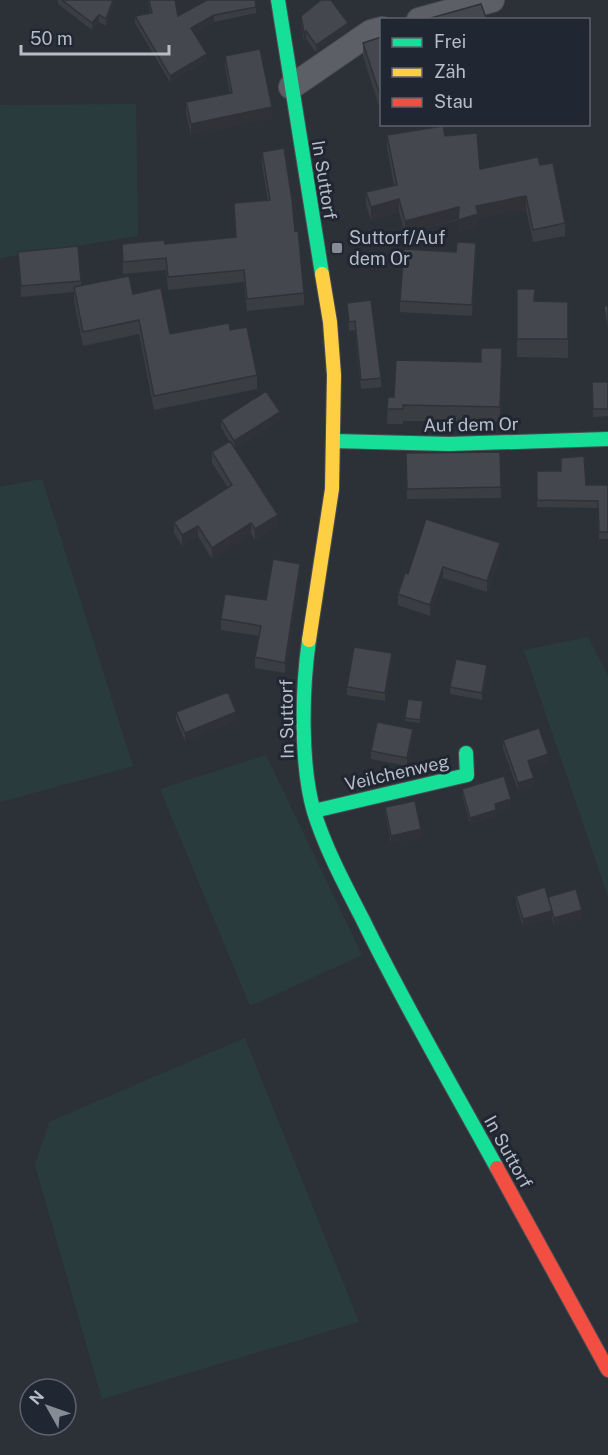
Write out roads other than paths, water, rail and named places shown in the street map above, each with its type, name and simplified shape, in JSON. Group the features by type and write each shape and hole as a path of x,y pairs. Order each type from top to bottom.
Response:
{"main road":[{"name":"In Suttorf","path":"278,0 330,322 334,375 332,489 304,676 306,765 314,811 330,854 382,959 608,1370"},
{"name":"Auf dem Or","path":"334,441 449,444 608,439"},
{"name":"Veilchenweg","path":"314,811 467,775 466,753"}],"street":[{"path":"426,18 492,0"},
{"path":"291,87 371,32 380,29"}],"place":[{"name":"Suttorf/Auf dem Or","path":"337,248"}]}
